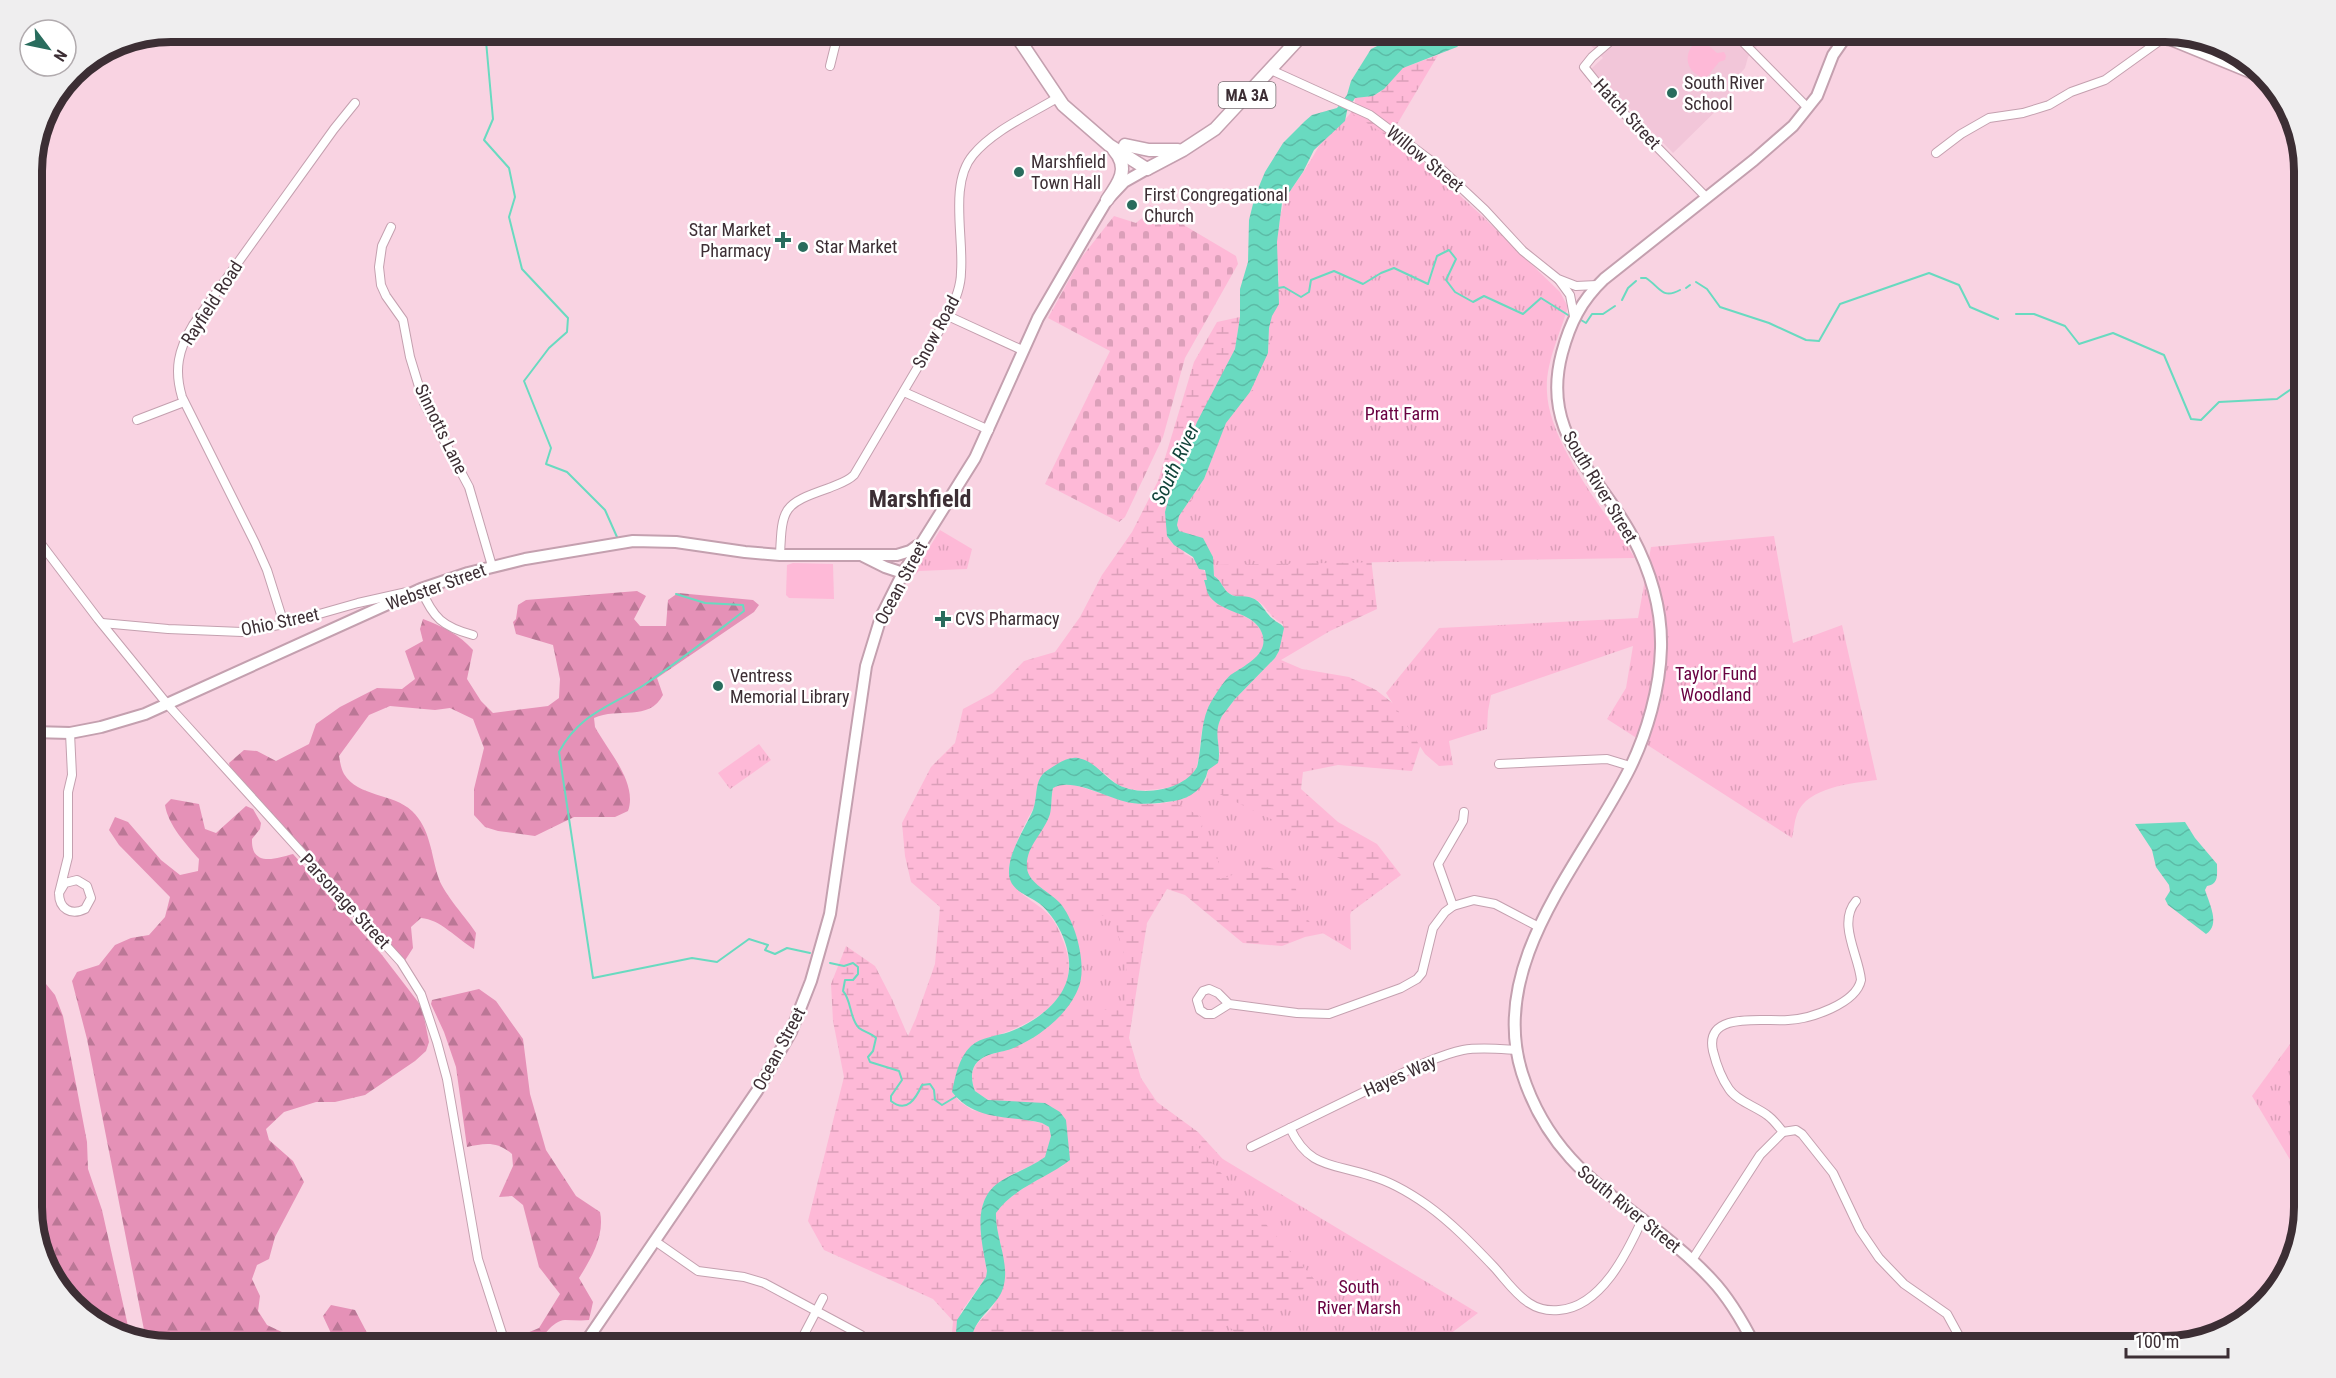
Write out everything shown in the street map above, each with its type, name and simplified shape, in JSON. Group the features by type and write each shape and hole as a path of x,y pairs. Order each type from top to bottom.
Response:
{"main road":[{"path":"1021,42 1057,98 1109,145 1147,169"},
{"name":"Ocean Street","path":"1147,169 1183,150 1215,129 1296,42"},
{"path":"2181,43 2241,68"},
{"path":"1095,133 1125,145 1149,150 1183,150"},
{"path":"1107,200 1117,186 1122,171 1121,160 1109,145"},
{"path":"1125,145 1135,152 1147,169"}],"street":[{"path":"830,66 836,42"},
{"name":"Hatch Street","path":"1609,42 1584,67 1609,98 1706,197"},
{"path":"1743,42 1808,108"},
{"name":"South River Street","path":"1749,1336 1727,1298 1692,1260 1589,1178 1557,1143 1535,1107 1521,1071 1516,1050 1515,1000 1525,958 1539,927 1630,766 1641,739 1654,694 1661,650 1657,603 1650,579 1631,535 1567,437 1556,397 1558,370 1574,316 1584,299 1597,285 1769,148 1817,96 1834,53 1842,42"},
{"path":"1936,153 1961,134 1989,118 2023,113 2049,105 2071,92 2105,80 2150,42"},
{"name":"Willow Street","path":"1271,70 1355,108 1383,124 1438,166 1523,250 1558,279 1570,295 1574,316"},
{"name":"Snow Road","path":"780,555 782,523 787,509 805,496 844,483 854,475 948,316 957,295 962,274 960,187 965,166 972,156 993,138 1057,98"},
{"name":"Rayfield Road","path":"284,624 267,570 255,543 184,402 176,371 177,360 186,336 355,103"},
{"name":"Ocean Street","path":"590,1336 757,1091 783,1047 805,1000 830,914 866,666 880,617 903,573 975,458 1038,318 1107,200 1124,182 1147,169"},
{"name":"Sinnotts Lane","path":"391,227 382,246 379,267 381,285 403,320 410,357 424,403 469,487 492,566"},
{"name":"Willow Street","path":"1558,279 1576,286 1597,285"},
{"path":"948,316 1022,350"},
{"path":"904,392 989,430"},
{"path":"137,420 184,402"},
{"name":"Webster Street","path":"42,732 70,733 122,722 168,705 421,589 492,566 633,541 676,543 780,555 863,556 904,553 922,542"},
{"name":"Parsonage Street","path":"42,545 168,705 401,962 414,980 428,1011 447,1080 478,1259 502,1336"},
{"path":"881,555 896,564 903,573"},
{"name":"Webster Street","path":"863,556 903,573"},
{"path":"421,589 430,611 455,631 473,635"},
{"name":"Ohio Street","path":"102,624 229,632 252,630 421,589"},
{"path":"59,893 65,883 77,880 87,886 91,898 85,909 73,912 62,905 59,893 68,857 68,792 72,775 70,733"},
{"path":"1500,764 1607,759 1630,766"},
{"path":"1453,906 1437,864 1463,821 1464,812"},
{"path":"1229,1004 1297,1013 1329,1014 1401,987 1417,979 1422,973 1433,928 1445,912 1453,906 1474,900 1487,901 1503,907 1539,927"},
{"path":"1783,1132 1767,1115 1731,1092 1714,1058 1711,1042 1717,1030 1732,1022 1803,1018 1840,1005 1849,998 1860,985 1861,980 1849,931 1852,905 1856,901"},
{"name":"Hayes Way","path":"1251,1147 1417,1066 1449,1054 1473,1049 1516,1050"},
{"path":"1290,1128 1297,1143 1308,1156 1317,1161 1383,1180 1431,1208 1461,1233 1523,1298 1539,1308 1560,1310 1570,1308 1580,1304 1594,1293 1618,1268 1642,1220"},
{"path":"1692,1260 1760,1155 1783,1132 1796,1130 1802,1134 1833,1173 1860,1230 1879,1258 1904,1284 1947,1314 1959,1336"},
{"path":"655,1241 698,1271 752,1279 862,1336"},
{"path":"804,1336 823,1298"}],"shaded area":[{"name":"South River School","path":"1588,42 1761,42 1748,57 1745,68 1732,82 1729,98 1673,153 1591,69 1603,58"}],"green space":[{"path":"1704,42 1717,53 1724,52 1726,56 1725,60 1719,62 1706,78 1699,76 1689,67 1688,55 1695,43"},
{"path":"1438,55 1370,170 1369,541 1377,609 1330,631 1281,660 1302,669 1349,677 1376,690 1413,719 1424,735 1412,771 1338,765 1303,772 1301,789 1338,822 1377,844 1401,875 1351,912 1345,929 1305,937 1282,946 1243,943 1185,895 1167,889 1147,923 1129,1038 1141,1078 1157,1102 1198,1132 1240,1178 1425,1336 973,1336 977,1325 990,1311 996,1299 1002,1253 995,1223 996,1213 1016,1194 1064,1165 1066,1149 1065,1124 1062,1116 1055,1109 1032,1102 990,1100 975,1091 972,1081 973,1070 979,1060 1014,1047 1040,1032 1062,1012 1075,996 1066,912 1029,876 1026,869 1028,853 1049,815 1053,787 1060,783 1072,784 1131,803 1157,804 1183,800 1206,780 1208,770 1220,754 1217,735 1222,716 1279,651 1283,624 1258,601 1228,592 1214,576 1213,557 1180,531 1177,525 1179,516 1204,479 1226,423 1250,392 1268,353 1269,328 1279,280 1277,242 1281,212 1323,139 1338,128 1355,108 1355,98 1379,93 1403,68"},
{"name":"Pratt Farm","path":"1351,113 1412,152 1560,292 1568,307 1548,371 1547,392 1550,412 1568,456 1635,558 1214,565 1203,543 1176,530 1186,509 1193,509 1188,506 1204,481 1210,479 1206,477 1207,467 1213,451 1217,449 1214,447 1225,422 1240,401 1254,390 1250,386 1270,351 1269,330 1274,322 1269,319 1282,301 1275,251 1284,200 1324,142"},
{"path":"1150,205 1236,256 1238,264 1185,358 1163,437 1125,517 1119,522 1045,484 1110,351 1048,318 1081,258 1114,216 1136,223"},
{"path":"1240,317 1235,349 1165,512 1185,554 1203,569 1219,605 1253,622 1262,633 1264,647 1255,659 1230,677 1211,706 1201,734 1197,766 1186,781 1159,789 1132,790 1120,786 1095,767 1077,758 1035,806 1018,839 1009,867 1011,880 1020,892 1044,910 1056,924 1069,962 1067,979 1061,994 1037,1017 988,1038 952,1092 959,1101 972,1110 1042,1123 1049,1127 1051,1136 1046,1157 1009,1176 992,1189 987,1196 981,1218 986,1277 961,1312 957,1336 952,1336 953,1321 933,1299 824,1250 808,1221 844,1077 833,1021 831,984 846,946 875,966 908,1036 935,964 940,907 911,882 905,856 902,823 931,767 955,743 963,709 993,693 1024,661 1055,652 1080,617 1102,575 1132,532 1158,481 1194,362 1217,322"},
{"path":"940,530 972,549 967,569 914,573"},
{"name":"Taylor Fund Woodland","path":"1774,536 1793,643 1842,625 1877,780 1832,788 1810,798 1797,814 1792,838 1607,719 1626,688 1633,646 1491,695 1487,729 1449,741 1453,765 1439,766 1425,754 1386,693 1439,628 1638,618 1651,547"},
{"path":"793,563 833,564 834,599 789,598 786,595 787,565"},
{"path":"637,591 646,596 634,619 640,626 666,626 668,600 678,593 753,600 759,605 754,612 657,678 663,695 650,708 594,718 595,727 625,778 630,800 628,811 615,817 574,817 535,836 485,827 474,815 474,789 484,748 473,719 450,708 435,710 390,706 369,715 339,756 343,772 350,781 367,791 404,805 418,818 427,834 442,885 476,933 474,949 442,926 421,918 411,927 413,948 404,962 231,772 229,763 244,750 257,751 276,761 309,744 316,724 340,707 377,688 402,689 415,679 405,651 423,641 420,629 423,619 450,632 473,650 467,679 481,701 493,713 548,706 559,698 560,679 553,645 516,634 513,622 516,619 518,605 526,600"},
{"path":"759,744 771,760 730,789 718,773"},
{"path":"1201,785 1275,821 1349,864 1351,950 1316,929 1300,911 1296,889 1283,871 1260,866 1220,879 1216,842 1197,840 1205,819 1172,801 1189,796"},
{"path":"171,799 199,804 205,829 216,833 246,806 253,809 261,823 260,829 252,839 255,854 265,859 272,859 293,854 382,955 422,1007 429,1042 426,1051 415,1061 365,1095 335,1102 316,1102 284,1112 266,1129 269,1140 293,1161 304,1182 275,1237 269,1259 257,1265 252,1279 260,1296 258,1311 267,1325 291,1336 171,1336 145,1333 87,1039 72,981 77,972 99,965 115,945 131,938 149,935 165,917 170,897 119,845 109,830 115,817 128,822 161,860 180,875 198,871 199,859 178,834 165,805"},
{"path":"1066,912 1111,916 1126,962 1125,1011 1068,1007 1075,996 1077,940"},
{"path":"42,983 46,984 55,995 63,1016 87,1142 88,1169 102,1210 129,1328 107,1319 80,1298 55,1264 44,1232 42,1215"},
{"path":"479,989 496,1001 523,1039 530,1094 546,1150 576,1196 600,1212 599,1238 579,1278 593,1302 589,1320 560,1321 544,1336 520,1336 539,1328 560,1294 539,1267 523,1205 512,1196 499,1197 513,1166 512,1154 491,1144 467,1147 456,1067 431,1004 432,1000"},
{"path":"2294,1039 2294,1166 2252,1096"},
{"name":"South River Marsh","path":"1193,1141 1478,1313 1447,1336 1253,1336 1314,1279"},
{"path":"331,1305 355,1310 369,1336 332,1336 323,1316"},
{"name":"South River Marsh","path":"1224,1321 1238,1336 1217,1336 1215,1327"}],"water":[{"path":"1385,42 1463,42 1457,47 1403,68 1384,89 1373,96 1355,98 1347,111 1345,121 1314,150 1303,172 1282,203 1277,242 1279,304 1272,316 1269,328 1268,353 1250,392 1226,423 1204,479 1179,516 1177,525 1179,531 1203,538 1213,557 1214,576 1228,592 1232,595 1253,598 1283,626 1279,651 1222,716 1217,734 1218,763 1208,770 1204,782 1192,795 1180,800 1143,804 1123,801 1071,785 1053,788 1050,814 1029,853 1027,868 1031,878 1060,903 1071,921 1079,945 1081,980 1073,999 1059,1017 1031,1039 1011,1049 982,1058 973,1068 972,1081 975,1091 988,1100 1045,1103 1060,1112 1066,1120 1070,1160 1011,1197 996,1213 1005,1272 1002,1291 977,1324 972,1336 956,1336 957,1320 986,1277 980,1222 985,1199 991,1189 1001,1181 1045,1157 1051,1136 1049,1127 1042,1123 982,1113 961,1102 952,1092 961,1061 971,1046 984,1039 1019,1028 1039,1016 1063,991 1067,980 1069,960 1062,934 1052,917 1040,904 1013,885 1009,874 1011,857 1033,810 1039,780 1045,772 1065,760 1078,758 1089,762 1115,783 1136,790 1160,790 1171,787 1191,775 1197,767 1204,723 1212,700 1229,676 1261,651 1263,637 1256,623 1215,602 1207,591 1204,580 1207,580 1205,570 1199,569 1193,557 1174,545 1167,536 1165,512 1173,483 1197,422 1235,349 1240,317 1240,289 1248,262 1249,220 1255,196 1265,172 1283,143 1305,121 1312,115 1337,108 1347,95 1351,81 1371,49"},
{"path":"2185,822 2217,864 2215,881 2205,890 2213,920 2213,925 2206,934 2168,905 2165,899 2170,891 2169,885 2156,867 2152,850 2135,824"}],"waterway":[{"path":"486,42 493,119 484,140 509,168 515,197 509,217 522,269 568,318 567,332 549,348 524,381 551,448 546,464 567,472 605,510 617,537"},
{"path":"1278,288 1284,287 1301,297 1309,292 1311,280 1334,271 1363,284 1394,268 1428,284 1437,256 1449,250 1456,259 1446,280 1455,292 1473,302 1484,296 1523,314 1541,298 1568,315"},
{"path":"1696,282 1707,289 1720,307 1769,323 1806,340 1819,341 1840,304 1929,273 1959,285 1970,307 1998,319"},
{"path":"1641,278 1646,278 1665,293 1680,290"},
{"path":"1622,300 1628,288 1636,281"},
{"path":"1686,288 1690,285"},
{"path":"1581,320 1586,323 1592,314 1603,314 1615,306"},
{"path":"2016,314 2034,314 2065,326 2079,344 2113,333 2164,355 2191,419 2201,420 2219,402 2277,399 2294,387"},
{"path":"676,594 705,603 743,605 744,611 644,685 586,719 576,728 559,752 593,978 692,958 717,962 749,939 768,945 765,950 775,954 787,948 810,953"},
{"path":"830,963 844,966 853,963 858,967 858,974 853,980 845,980 843,991 856,1024 876,1038 873,1051 868,1057 870,1062 899,1071 902,1080 891,1096 891,1101 897,1105 906,1105 914,1099 922,1085 930,1084 934,1090 935,1100 942,1105 957,1096"}],"place":[{"name":"South River School","path":"1672,93"},
{"name":"Marshfield Town Hall","path":"1019,172"},
{"name":"First Congregational Church","path":"1132,205"},
{"name":"Star Market Pharmacy","path":"783,240"},
{"name":"Star Market","path":"803,247"},
{"name":"CVS Pharmacy","path":"943,619"},
{"name":"Ventress Memorial Library","path":"718,686"}],"district":[{"name":"Marshfield","path":"920,499"}],"water label":[{"name":"South River","path":"1175,464"}]}
